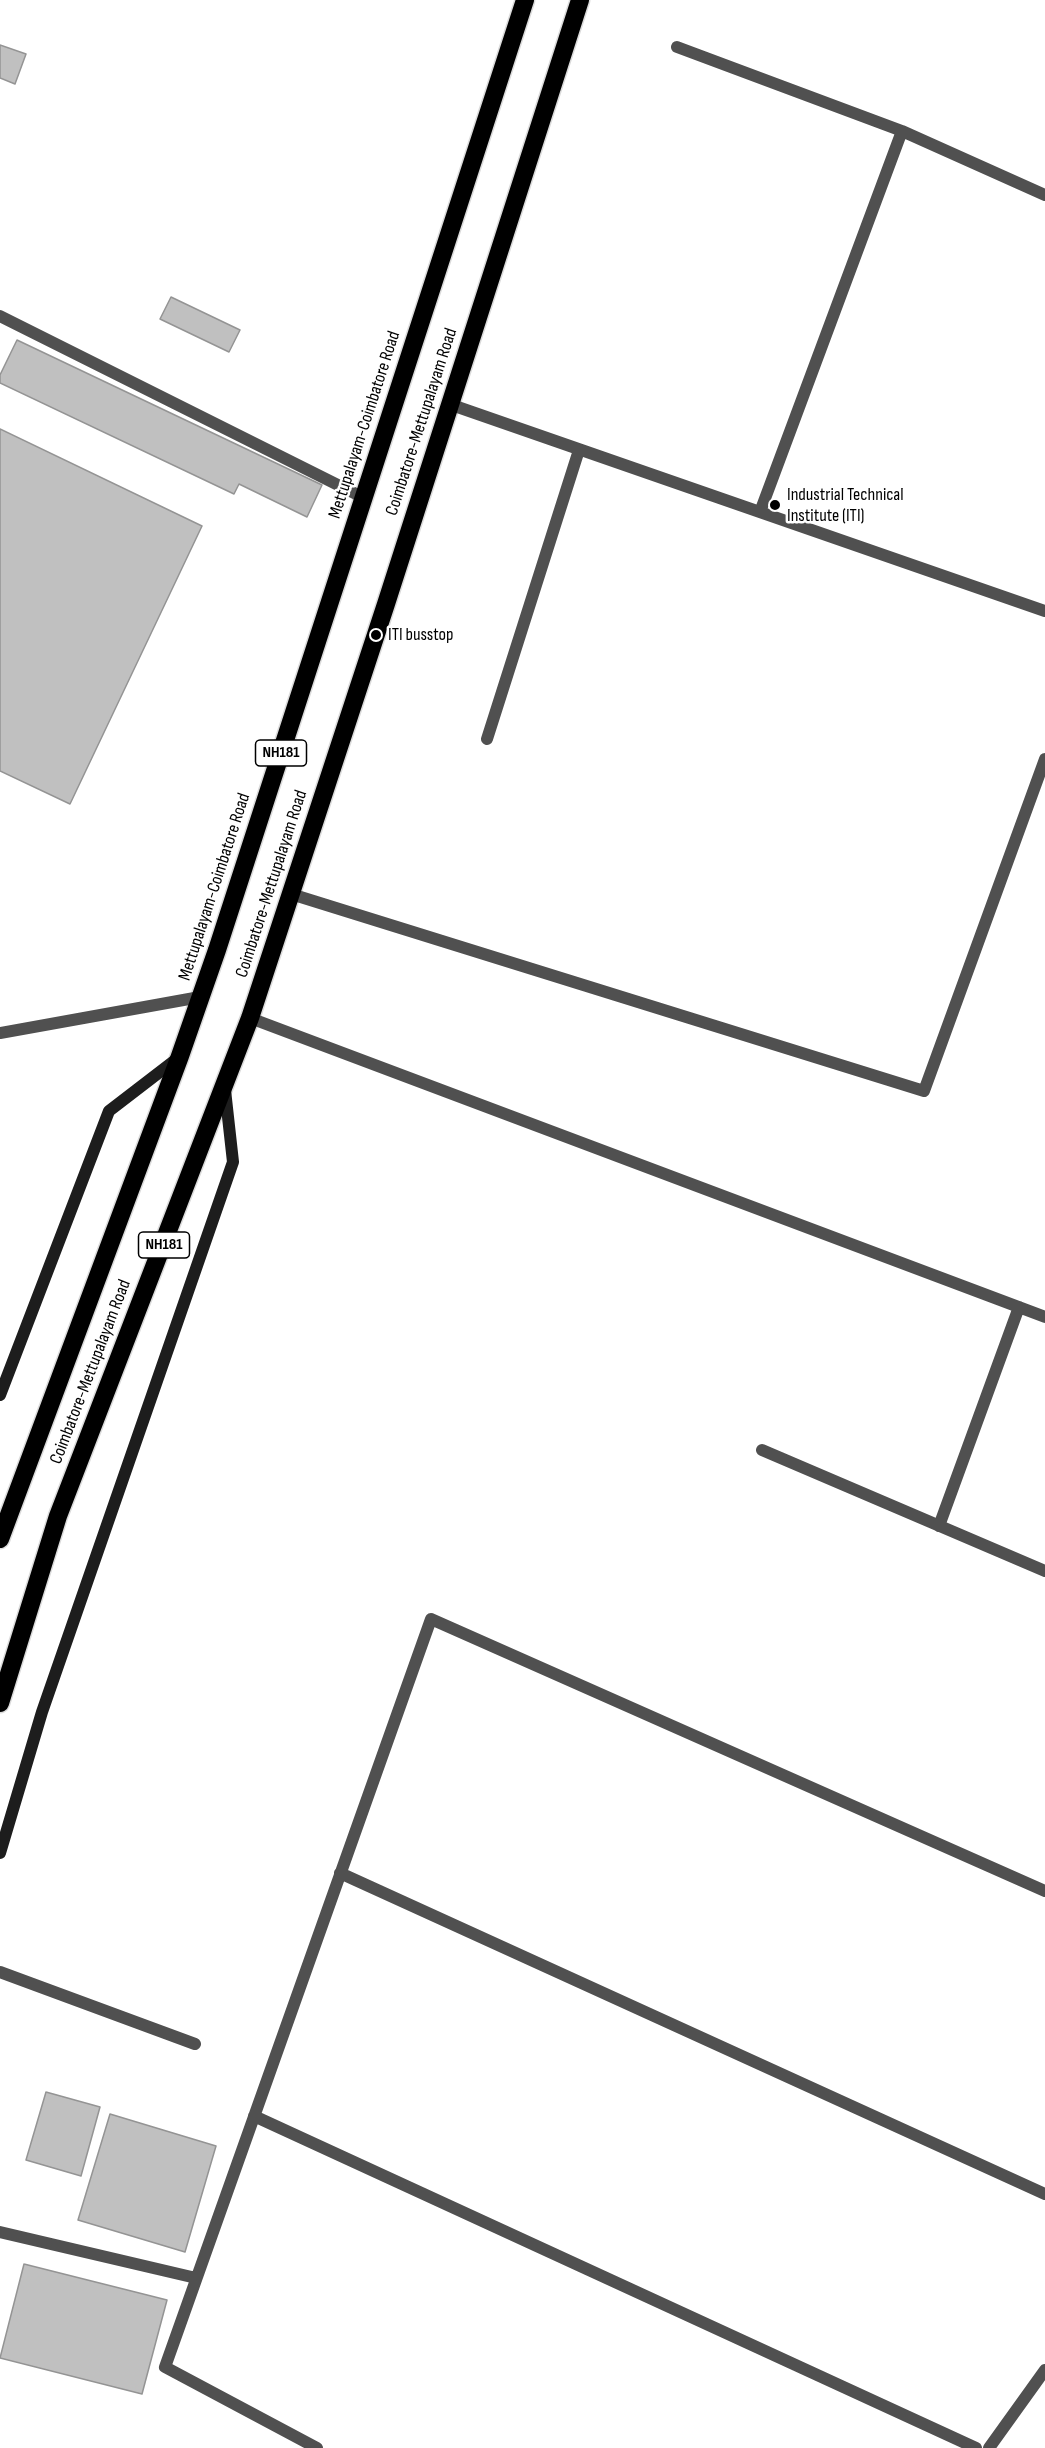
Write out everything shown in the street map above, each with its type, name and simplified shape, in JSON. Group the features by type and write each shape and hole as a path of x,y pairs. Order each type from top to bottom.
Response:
{"highway":[{"name":"Mettupalayam-Coimbatore Road","path":"0,1539 180,1056 525,0"},
{"name":"Coimbatore-Mettupalayam Road","path":"0,1703 58,1516 225,1089 250,1018 580,0"}],"street":[{"path":"677,47 902,131 1045,195"},
{"path":"760,512 902,131"},
{"path":"0,316 364,498"},
{"path":"449,405 1045,611"},
{"path":"487,740 579,450"},
{"path":"291,894 924,1091 1045,759"},
{"path":"0,1033 200,997"},
{"path":"250,1018 1045,1317"},
{"path":"0,1395 109,1111 180,1056"},
{"path":"0,1853 42,1712 233,1162 225,1089"},
{"path":"939,1526 1019,1307"},
{"path":"762,1450 1045,1571"},
{"path":"317,2448 165,2367 431,1619 1045,1891"},
{"path":"340,1873 1045,2194"},
{"path":"0,1972 195,2044"},
{"path":"254,2116 976,2448"},
{"path":"0,2232 196,2278"},
{"path":"989,2448 1045,2370"}],"building":[{"path":"0,45 26,54 15,84 0,78"},
{"path":"171,297 240,330 229,352 160,319"},
{"path":"17,340 322,485 307,517 239,484 234,494 0,383 0,375"},
{"path":"0,429 202,526 70,804 0,771"},
{"path":"46,2092 100,2107 81,2176 26,2160"},
{"path":"110,2114 216,2146 185,2252 78,2220"},
{"path":"24,2264 167,2300 142,2394 0,2358"}],"place":[{"name":"Industrial Technical Institute (ITI)","path":"775,505"},
{"name":"ITI busstop","path":"376,635"}]}
